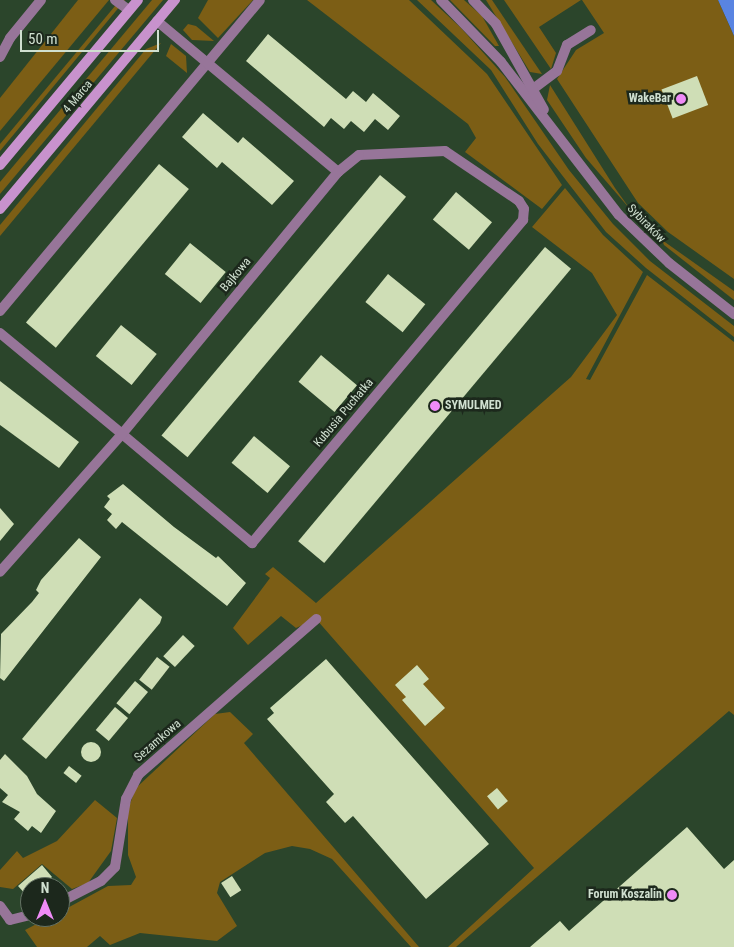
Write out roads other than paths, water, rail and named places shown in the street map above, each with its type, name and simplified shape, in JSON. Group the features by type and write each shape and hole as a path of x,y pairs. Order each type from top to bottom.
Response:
{"main road":[{"name":"4 Marca","path":"0,165 138,0"},
{"name":"4 Marca","path":"0,209 175,0"}],"street":[{"path":"0,57 10,38 41,0"},
{"path":"115,0 129,10"},
{"path":"0,311 260,0"},
{"name":"Sybiraków","path":"440,0 500,62 635,231 734,314"},
{"name":"Sybiraków","path":"473,0 496,24 533,88 557,135"},
{"path":"157,21 338,172"},
{"path":"533,88 557,70 567,45 591,30"},
{"name":"Kubusia Puchatka","path":"0,333 252,543 524,215 519,201 445,151 359,154 338,172"},
{"name":"Bajkowa","path":"0,572 122,434 338,172"},
{"name":"Sezamkowa","path":"70,897 101,881 115,867 126,799 138,775 316,619"},
{"path":"0,906 10,920 20,918"}],"water":[{"path":"718,0 734,0 734,36 731,29"}],"place":[{"name":"WakeBar","path":"681,99"},
{"name":"SYMULMED","path":"435,406"},
{"name":"Forum Koszalin","path":"672,895"}]}
